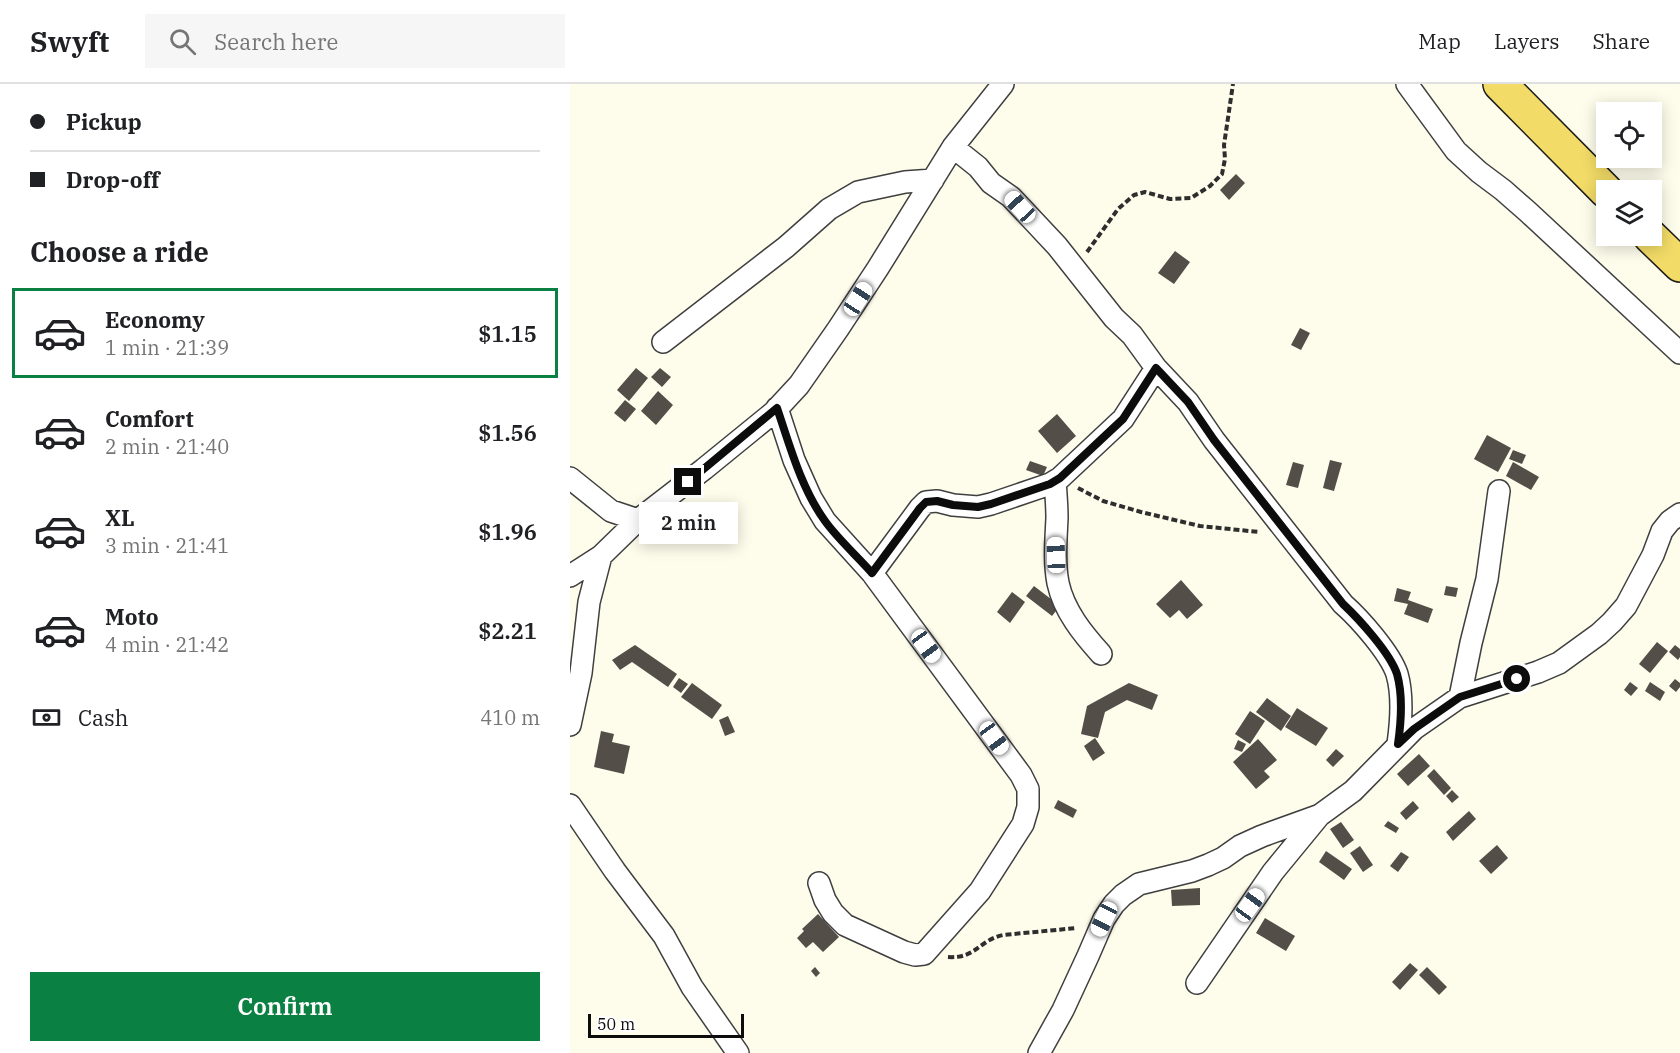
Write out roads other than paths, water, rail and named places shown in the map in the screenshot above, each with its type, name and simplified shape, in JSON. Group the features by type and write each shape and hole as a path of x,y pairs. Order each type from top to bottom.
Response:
{"main road":[{"path":"1500,84 1596,181"},
{"path":"1660,246 1680,265"}],"street":[{"path":"570,576 601,556 638,520 705,469 777,408 799,385 878,268 953,147 1003,84"},
{"path":"1407,84 1456,151 1527,211 1680,353"},
{"path":"953,147 978,167 991,183 1011,197 1057,246 1114,318 1132,335 1156,368 1188,402 1214,440 1343,604 1359,618 1371,634 1397,674 1401,722 1398,744"},
{"path":"663,342 786,247 829,209 858,192 904,182 933,180"},
{"path":"872,573 926,502 937,501 978,507 1058,480 1123,419 1156,368"},
{"path":"777,408 794,460 825,521 872,573 1021,775 1028,789 1028,807 1023,824 980,891 924,954 915,955 904,952 845,925 833,913 819,883"},
{"path":"570,478 611,510 638,520"},
{"path":"1058,480 1056,541 1059,585 1065,604 1075,621 1101,654"},
{"path":"1460,697 1487,579 1499,491"},
{"path":"1197,982 1273,872 1320,815 1353,791 1398,744 1421,724 1460,697 1559,663 1599,634 1626,606 1653,555 1662,531 1680,514"},
{"path":"570,725 581,673 589,602 601,556"},
{"path":"570,805 664,936 692,987 738,1053"},
{"path":"1039,1053 1063,1010 1104,919 1123,895 1139,884 1200,868 1224,858 1240,846 1262,836 1320,815"}]}
